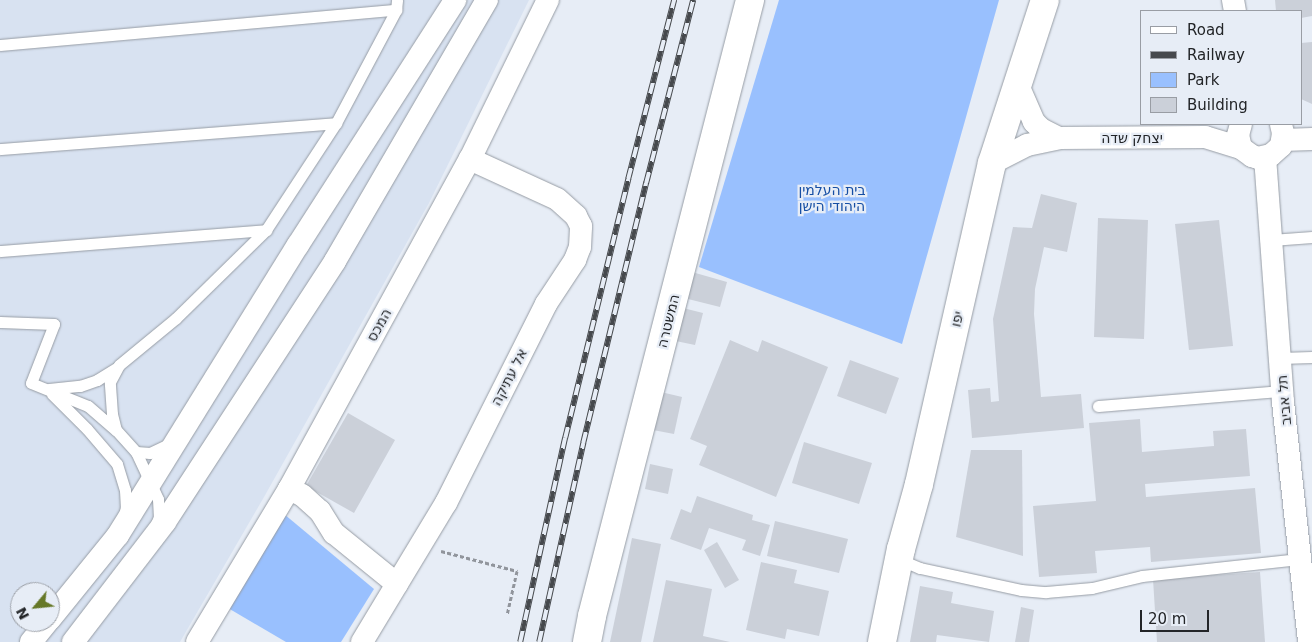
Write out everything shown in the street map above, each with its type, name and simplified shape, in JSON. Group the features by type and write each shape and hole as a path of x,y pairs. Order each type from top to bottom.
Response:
{"highway":[{"name":"המשטרה","path":"587,642 592,616 750,0"},
{"name":"יפו","path":"882,642 901,549 919,484 992,163 1045,0"}],"street":[{"path":"60,607 118,535 455,0"},
{"path":"72,642 170,514 335,261 487,0"},
{"name":"המכס","path":"197,642 289,489 470,159 548,0"},
{"path":"1018,86 1034,122 1041,129 1059,138"},
{"path":"1240,133 1252,156 1265,157 1277,151 1282,132 1312,138"},
{"name":"יצחק שדה","path":"992,163 1027,145 1059,138 1205,138 1240,133"},
{"name":"תל אביב","path":"1265,157 1282,391 1309,642"},
{"name":"אל עתיקה","path":"362,642 446,503 546,304 575,260 582,235 582,226 576,216 557,199 470,159"},
{"path":"289,489 302,495 320,511 334,533 397,584"},
{"path":"31,642 39,632"}],"lane":[{"path":"0,45 396,5"},
{"path":"47,389 80,386 97,380 120,365 176,318 266,230 336,123 396,5"},
{"path":"0,149 336,123"},
{"path":"0,251 266,230"},
{"path":"1271,240 1312,237"},
{"path":"0,322 54,324 31,383 88,406 116,430 136,452 158,499 159,517 148,544"},
{"path":"1280,358 1312,357"},
{"path":"116,430 112,414 110,382 120,365"},
{"path":"47,389 87,429 116,464 125,490 126,507 118,535"},
{"path":"1098,406 1282,391"},
{"path":"136,452 150,453 162,449 180,436"},
{"path":"901,549 908,563 920,568 1021,590 1046,592 1092,588 1142,576 1299,559"}],"path":[{"path":"419,546 517,571 506,615"}],"shaded area":[{"path":"0,0 529,0 429,203 264,497 180,642 0,642"}],"green space":[{"name":"בית העלמין היהודי הישן","path":"779,0 999,0 902,344 699,267"},
{"path":"284,514 374,589 341,642 286,642 228,608"}],"building":[{"path":"1275,0 1312,0 1312,16 1302,18 1302,10 1276,10"},
{"path":"1312,42 1312,104 1302,99 1302,43"},
{"path":"1041,194 1077,203 1067,252 1044,247 1035,289 1034,314 1041,397 1081,394 1084,428 972,438 968,390 990,388 991,402 999,401 993,319 1013,227 1032,228"},
{"path":"1098,218 1148,220 1144,339 1094,337"},
{"path":"1219,220 1233,346 1189,350 1175,224"},
{"path":"692,272 727,282 720,307 684,298"},
{"path":"679,307 703,313 695,345 671,340"},
{"path":"730,340 758,352 762,340 828,367 776,497 699,465 707,446 690,439"},
{"path":"850,360 899,378 886,414 837,396"},
{"path":"661,392 682,397 674,434 653,430"},
{"path":"348,413 395,440 354,513 306,486"},
{"path":"1140,419 1142,452 1214,446 1213,431 1246,429 1250,476 1145,484 1146,497 1255,488 1261,553 1151,562 1150,547 1095,551 1097,573 1039,577 1033,506 1096,501 1089,423"},
{"path":"804,442 872,463 859,504 792,483"},
{"path":"971,450 1022,450 1023,556 956,537"},
{"path":"650,464 673,469 668,494 645,489"},
{"path":"697,496 753,515 752,520 770,525 760,556 742,550 746,540 709,528 701,550 670,539 681,509 691,513"},
{"path":"775,521 848,539 839,573 767,556"},
{"path":"632,538 661,544 641,642 610,642"},
{"path":"717,542 739,580 725,588 704,550"},
{"path":"761,562 797,570 794,583 829,591 819,636 787,629 785,639 746,630"},
{"path":"1260,572 1265,642 1157,642 1153,579"},
{"path":"666,580 712,589 703,636 730,642 653,642"},
{"path":"920,586 953,592 951,603 994,611 989,642 937,635 936,642 910,642"},
{"path":"1021,607 1034,610 1029,642 1015,642"}],"railway":[{"path":"520,642 565,438 674,0"},
{"path":"539,642 583,443 646,183 693,0"}]}
